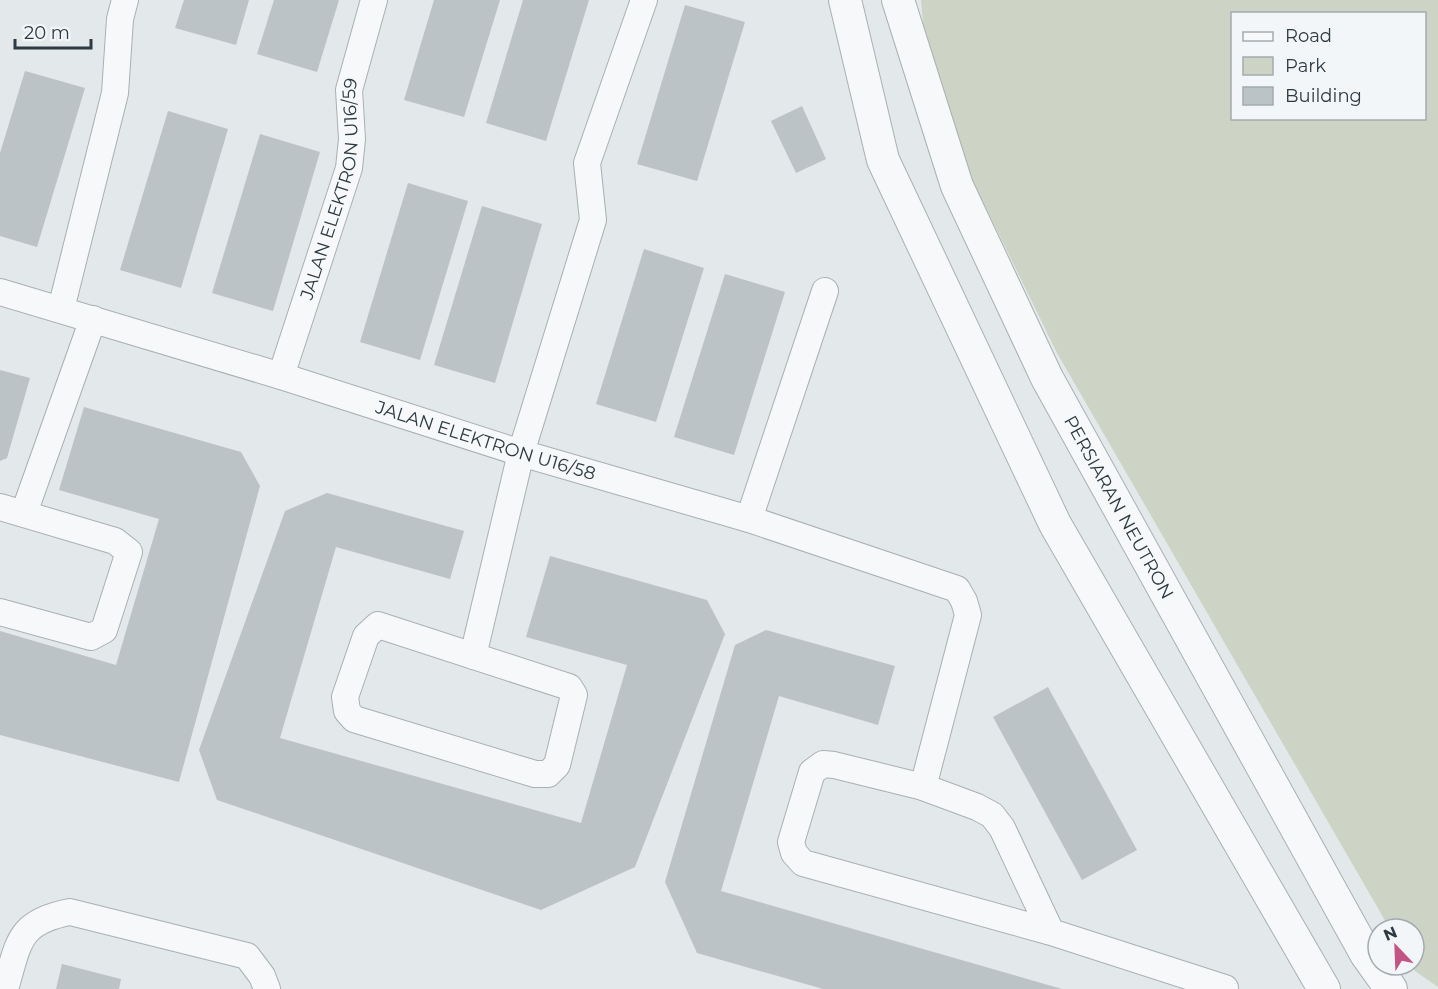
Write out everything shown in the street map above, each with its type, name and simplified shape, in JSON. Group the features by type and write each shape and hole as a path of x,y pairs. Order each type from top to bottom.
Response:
{"street":[{"path":"61,309 116,93 120,19 125,0"},
{"name":"JALAN ELEKTRON U16/59","path":"281,376 349,168 352,139 349,90 374,0"},
{"path":"473,656 521,453 592,220 587,163 644,0"},
{"path":"845,0 883,160 1055,524 1324,989"},
{"name":"PERSIARAN NEUTRON","path":"898,0 957,186 1047,378 1366,954 1391,989"},
{"path":"749,519 825,291"},
{"name":"JALAN ELEKTRON U16/58","path":"0,292 281,376 521,453 749,519 957,589 968,615 923,787"},
{"path":"0,612 91,637 104,630 129,552 115,541 12,510 93,319"},
{"path":"378,625 473,656 569,687 574,695 557,765 548,774 535,774 354,719 347,711 345,697 366,636 378,625"},
{"path":"1050,932 1002,828 992,815 923,787 823,764 812,772 791,842 794,853 803,863 1050,932 1225,988"},
{"path":"5,989 17,948 26,930 44,917 70,912 248,956 262,976 267,989"}],"green space":[{"path":"921,0 1438,0 1438,987 1424,977 1426,977 1426,917 1383,917 1057,353 964,163 923,23"}],"building":[{"path":"184,0 249,0 236,45 175,28"},
{"path":"274,0 339,0 317,72 257,54"},
{"path":"434,0 500,0 464,117 404,100"},
{"path":"523,0 589,0 546,141 486,123"},
{"path":"685,5 745,22 697,181 637,164"},
{"path":"25,71 85,88 37,247 0,236 0,153"},
{"path":"802,106 826,159 796,173 771,121"},
{"path":"168,111 228,129 181,288 120,270"},
{"path":"260,134 320,152 273,311 212,293"},
{"path":"408,183 468,201 420,360 360,342"},
{"path":"482,206 542,224 495,383 434,365"},
{"path":"644,249 704,268 656,422 596,404"},
{"path":"725,274 785,292 734,455 674,437"},
{"path":"0,370 30,378 7,458 0,461"},
{"path":"84,407 241,452 260,486 179,782 0,735 0,631 116,665 159,519 59,490"},
{"path":"327,493 464,531 450,579 336,547 280,738 581,823 627,665 526,637 550,556 707,600 725,634 635,867 541,910 217,800 199,750 285,511"},
{"path":"766,630 895,666 878,725 779,696 721,891 1062,989 823,989 697,953 665,882 735,645"},
{"path":"1048,687 1137,850 1082,880 993,717"},
{"path":"62,964 121,979 119,989 56,989"}]}
